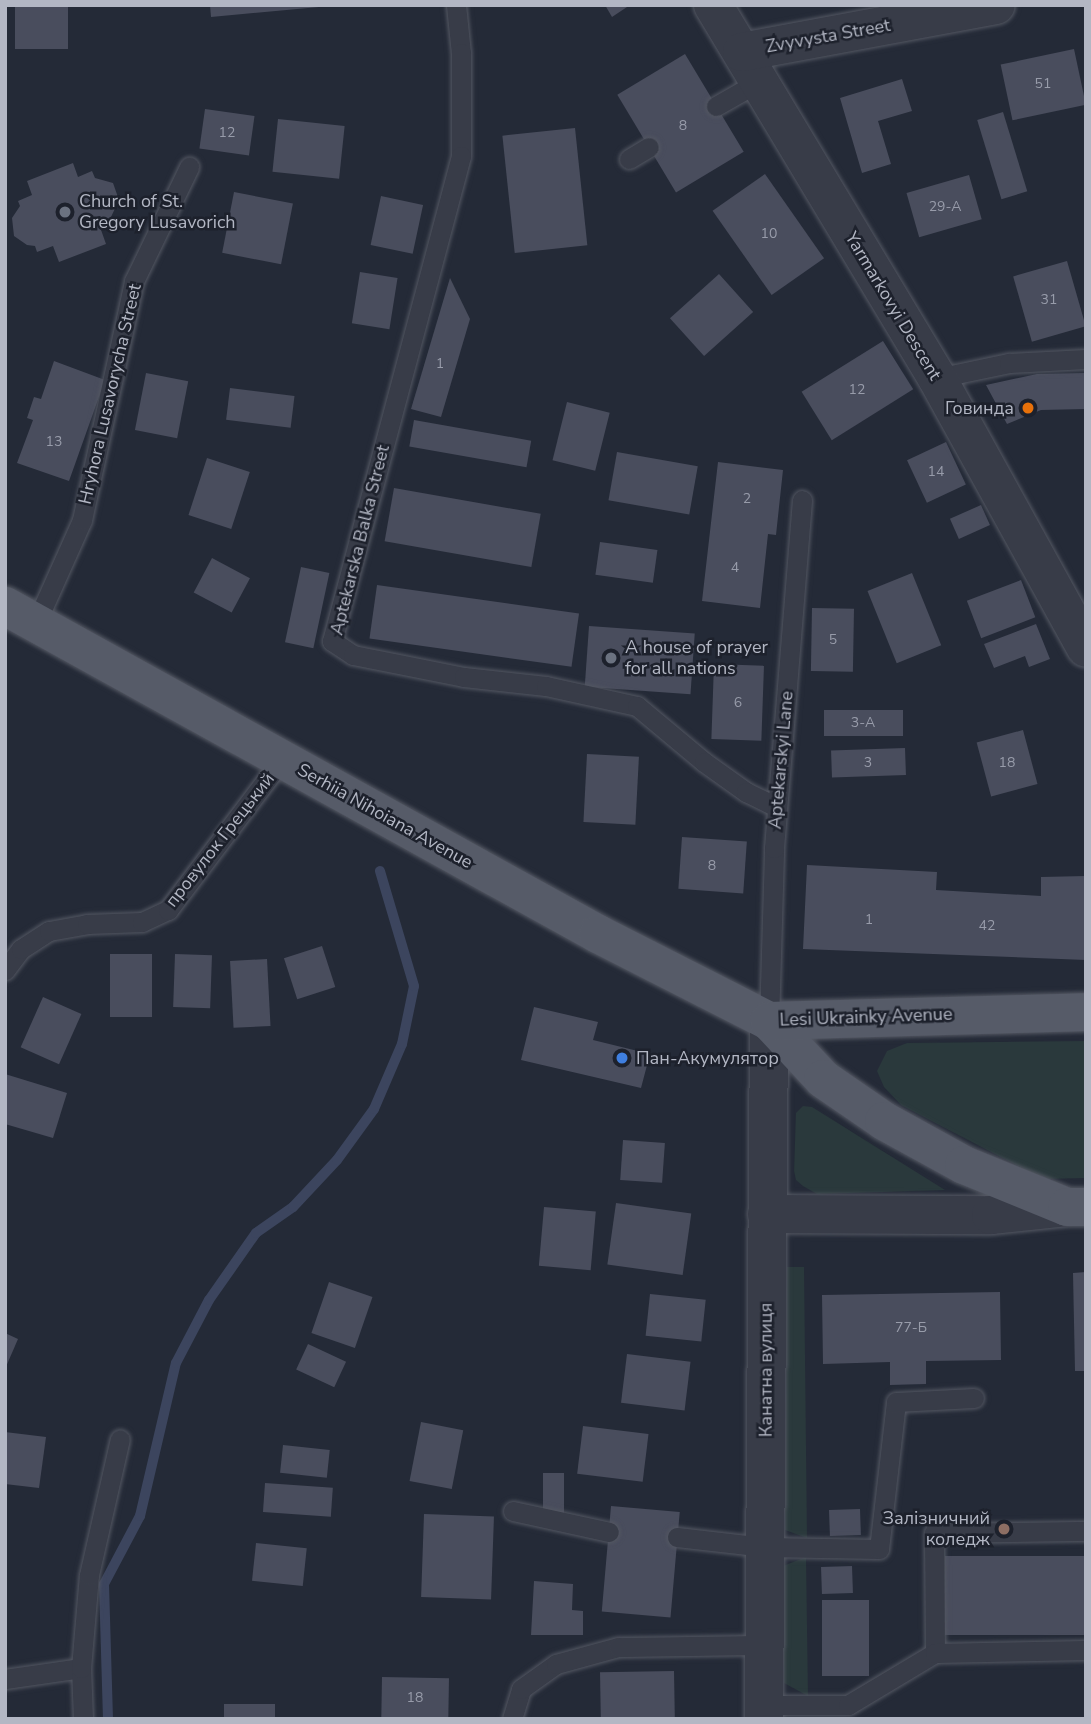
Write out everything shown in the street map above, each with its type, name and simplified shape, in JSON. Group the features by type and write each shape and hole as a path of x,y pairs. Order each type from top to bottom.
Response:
{"main road":[{"name":"Serhiia Nihoiana Avenue","path":"21,614 598,934 769,1021"},
{"name":"Lesi Ukrainky Avenue","path":"769,1021 1086,1012"},
{"name":"Lesi Ukrainky Avenue","path":"769,1021 823,1079 884,1121 964,1165 1076,1207"}],"street":[{"name":"Yarmarkovyi Descent","path":"713,5 937,378 1082,635"},
{"name":"Zvyvysta Street","path":"751,66 996,5"},
{"name":"Канатна вулиця","path":"764,1712 769,1021"},
{"path":"767,1214 991,1215 1076,1207"}],"lane":[{"name":"Aptekarska Balka Street","path":"456,5 461,53 461,156 332,641 353,656 464,677 545,686 637,706 715,770 746,792 777,807"},
{"path":"716,106 751,66"},
{"path":"629,159 649,147"},
{"name":"Hryhora Lusavorycha Street","path":"21,614 82,520 134,281 189,167"},
{"path":"937,378 1009,363 1086,359"},
{"name":"Aptekarskyi Lane","path":"769,1021 777,807 802,500"},
{"name":"провулок Грецький","path":"5,970 20,949 48,931 87,924 142,922 168,910 282,759"},
{"path":"677,1537 765,1547 879,1549 896,1402 974,1398"},
{"path":"83,1719 81,1668 89,1575 120,1439"},
{"path":"513,1511 609,1532"},
{"path":"935,1653 934,1533 1086,1531"},
{"path":"512,1719 521,1689 556,1664 618,1647 764,1644"},
{"path":"764,1712 848,1705 935,1653 1086,1650"},
{"path":"5,1679 81,1668"}],"shaded area":[{"path":"1086,1041 1086,1178 1043,1179 901,1105 884,1087 877,1071 887,1051 907,1043"},
{"path":"803,1106 812,1107 945,1190 817,1194 803,1186 796,1180 794,1171 796,1113"},
{"path":"787,1267 804,1267 807,1538 785,1530"},
{"path":"806,1557 808,1696 784,1683 783,1566"}],"building":[{"path":"15,5 68,5 68,49 15,49"},
{"path":"210,5 319,5 319,7 211,17"},
{"path":"605,5 630,5 612,17"},
{"path":"1074,49 1086,105 1012,120 1001,65"},
{"path":"685,54 744,152 676,192 617,95"},
{"path":"902,79 912,111 878,121 891,164 862,173 840,98"},
{"path":"205,109 255,116 249,156 199,149"},
{"path":"1003,112 1027,191 1001,199 977,120"},
{"path":"278,119 345,126 339,179 272,172"},
{"path":"575,128 587,245 515,253 502,136"},
{"name":"Church of St. Gregory Lusavorich","path":"73,163 78,177 92,171 95,178 113,183 119,200 111,217 113,223 100,227 106,244 59,262 53,246 37,252 35,246 27,245 14,236 12,218 20,206 18,201 32,195 27,181"},
{"path":"765,174 824,258 772,295 713,211"},
{"path":"969,175 982,219 919,237 907,193"},
{"path":"234,192 293,203 281,264 222,253"},
{"path":"381,196 423,205 413,254 371,245"},
{"path":"1067,261 1086,326 1032,342 1013,276"},
{"path":"360,272 398,278 389,329 352,323"},
{"path":"719,274 753,312 704,356 670,318"},
{"path":"450,278 470,319 441,417 411,409"},
{"path":"883,341 913,389 832,440 802,392"},
{"path":"54,361 105,380 69,481 17,463 33,420 27,418 34,397 41,399"},
{"path":"146,373 188,381 177,438 135,430"},
{"path":"1086,373 1086,409 1041,410 1007,424 986,385 1037,374"},
{"path":"230,388 295,396 291,428 226,420"},
{"path":"567,402 610,413 595,471 552,460"},
{"path":"414,420 531,441 527,467 409,447"},
{"path":"946,442 966,485 927,503 907,460"},
{"path":"617,452 698,466 689,514 608,500"},
{"path":"207,458 250,472 231,529 188,515"},
{"path":"718,462 783,470 776,535 768,534 760,608 702,601"},
{"path":"394,488 541,514 531,567 385,541"},
{"path":"981,505 990,525 959,539 950,519"},
{"path":"600,542 657,550 653,583 595,575"},
{"path":"212,558 250,578 232,613 194,592"},
{"path":"301,567 329,573 313,648 285,642"},
{"path":"912,573 941,645 897,663 867,591"},
{"path":"1021,580 1035,617 981,638 967,601"},
{"path":"377,585 579,613 571,667 369,638"},
{"path":"812,608 854,609 853,672 811,671"},
{"path":"1036,624 1050,659 1029,667 1025,656 994,668 984,644"},
{"path":"589,626 695,633 690,694 585,687"},
{"path":"714,664 764,666 761,741 711,739"},
{"path":"824,710 903,710 903,736 824,736"},
{"path":"1023,730 1037,784 991,797 977,742"},
{"path":"905,748 906,775 832,778 831,751"},
{"path":"587,754 639,757 635,825 583,822"},
{"path":"682,837 747,842 743,893 678,889"},
{"path":"807,865 937,872 936,890 1041,896 1041,877 1086,876 1086,960 803,949"},
{"path":"322,946 335,987 297,999 284,958"},
{"path":"110,954 152,954 152,1017 110,1017"},
{"path":"175,954 212,955 210,1008 173,1007"},
{"path":"267,959 271,1026 234,1028 230,961"},
{"path":"43,997 81,1014 59,1064 21,1047"},
{"path":"534,1007 598,1022 593,1040 650,1054 641,1088 521,1060"},
{"path":"5,1074 67,1093 53,1138 5,1124"},
{"path":"623,1140 665,1143 662,1183 620,1180"},
{"path":"616,1203 691,1214 683,1275 607,1264"},
{"path":"544,1207 596,1212 591,1270 539,1266"},
{"path":"1086,1272 1086,1371 1075,1371 1073,1273"},
{"path":"329,1282 372,1297 355,1348 311,1333"},
{"path":"1000,1292 1001,1360 926,1361 926,1384 890,1385 890,1362 823,1364 822,1295"},
{"path":"650,1294 706,1300 701,1342 646,1336"},
{"path":"5,1333 18,1339 5,1369"},
{"path":"308,1344 346,1362 334,1387 296,1369"},
{"path":"627,1354 691,1362 685,1410 621,1403"},
{"path":"421,1422 463,1430 452,1489 410,1481"},
{"path":"583,1426 649,1434 643,1482 577,1474"},
{"path":"5,1432 46,1437 39,1488 5,1484"},
{"path":"283,1445 330,1450 327,1478 280,1473"},
{"path":"543,1473 564,1473 564,1513 543,1513"},
{"path":"265,1483 333,1488 331,1517 263,1512"},
{"path":"611,1506 680,1512 670,1618 602,1612"},
{"path":"860,1509 861,1535 830,1536 829,1510"},
{"path":"424,1514 494,1516 491,1599 421,1597"},
{"path":"256,1543 307,1548 303,1586 252,1581"},
{"path":"945,1556 1086,1556 1086,1635 945,1635"},
{"path":"852,1566 853,1593 822,1594 821,1567"},
{"path":"534,1581 573,1584 572,1610 583,1611 583,1635 531,1635"},
{"path":"822,1600 869,1600 869,1676 822,1676"},
{"path":"674,1671 675,1719 601,1719 600,1672"},
{"path":"382,1677 449,1678 448,1719 381,1719"},
{"path":"224,1704 275,1704 275,1719 224,1719"}],"waterway":[{"path":"108,1719 104,1584 140,1516 176,1363 209,1300 256,1233 293,1207 337,1160 374,1109 402,1044 414,986 380,871"}],"place":[{"name":"Church of St. Gregory Lusavorich","path":"65,212"},
{"name":"Говинда","path":"1028,408"},
{"name":"A house of prayer for all nations","path":"611,658"},
{"name":"Пан-Акумулятор","path":"622,1058"},
{"name":"Залізничний коледж","path":"1004,1529"}]}
